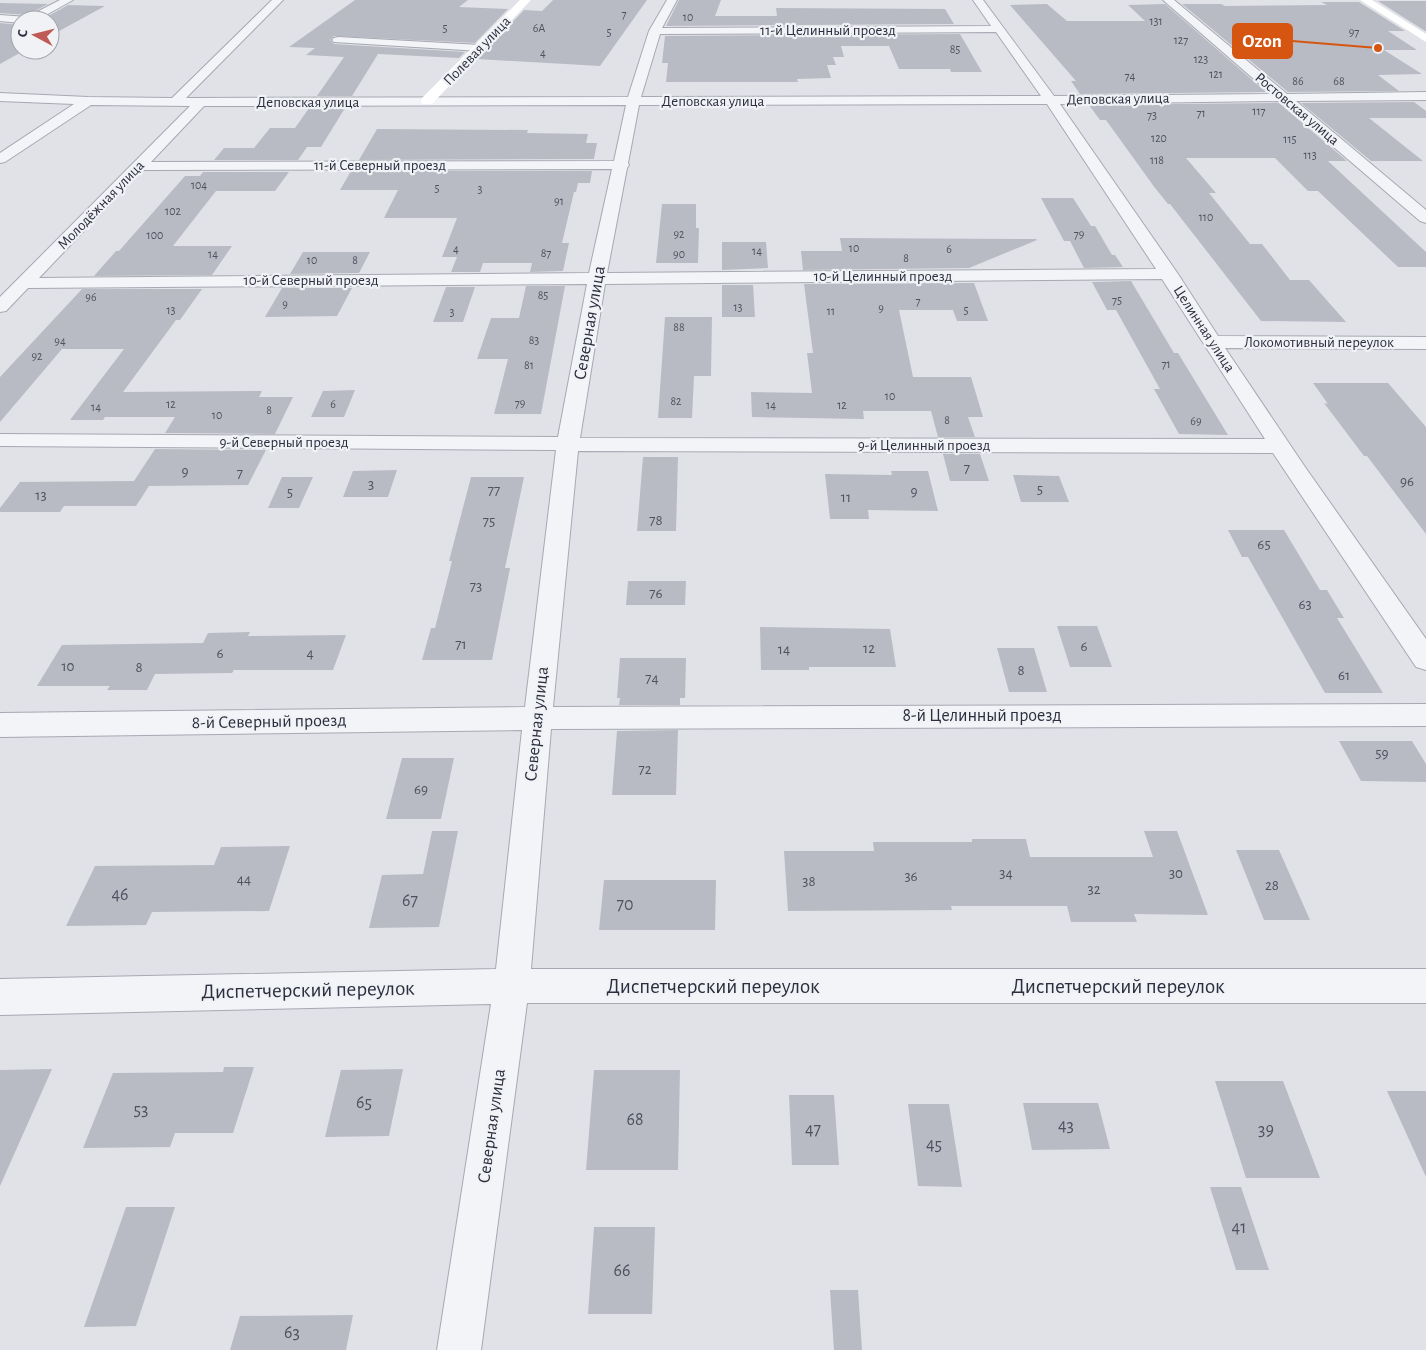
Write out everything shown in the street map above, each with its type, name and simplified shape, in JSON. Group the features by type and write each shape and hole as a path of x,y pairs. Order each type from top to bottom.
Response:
{"street":[{"path":"48,10 68,0"},
{"path":"175,102 278,0"},
{"name":"Полевая улица","path":"427,101 526,0"},
{"name":"Северная улица","path":"459,1350 512,986 538,718 568,444 633,101 655,31 672,0"},
{"name":"Целинная улица","path":"978,0 1050,100 1168,274 1280,446 1426,660"},
{"name":"Ростовская улица","path":"1168,0 1426,218"},
{"path":"1365,0 1426,39"},
{"name":"11-й Целинный проезд","path":"655,31 1000,29"},
{"path":"338,40 480,48"},
{"name":"Деповская улица","path":"0,97 88,101 201,102 1050,100 1281,96 1426,96"},
{"path":"0,159 88,101"},
{"name":"Молодёжная улица","path":"0,307 201,102"},
{"name":"11-й Северный проезд","path":"139,166 622,165"},
{"name":"10-й Целинный проезд","path":"598,278 1168,274"},
{"name":"10-й Северный проезд","path":"24,283 598,278"},
{"name":"Локомотивный переулок","path":"1212,342 1426,343"},
{"name":"9-й Северный проезд","path":"0,440 568,444"},
{"name":"9-й Целинный проезд","path":"568,444 1280,446"},
{"name":"8-й Целинный проезд","path":"538,718 1426,715"},
{"name":"8-й Северный проезд","path":"0,725 538,718"},
{"name":"Диспетчерский переулок","path":"0,997 512,986 1426,986"}],"building":[{"path":"355,0 468,0 459,7 508,9 475,43 334,36 330,40 334,44 465,52 459,58 378,54 352,96 317,96 344,57 306,55 315,48 289,47"},
{"path":"553,0 647,0 600,66 477,59 524,10 542,11"},
{"path":"679,0 721,0 715,16 777,16 776,8 945,9 954,24 666,26"},
{"path":"1378,1 1426,1 1426,31 1425,31"},
{"path":"1321,2 1359,2 1405,31 1388,31 1417,50 1384,50 1422,74 1378,75 1399,91 1288,92 1182,4 1221,4 1225,6 1327,5"},
{"path":"0,3 48,4 37,10 10,10 10,14 0,13"},
{"path":"1047,4 1067,21 1145,21 1128,5 1165,4 1266,92 1080,94 1071,81 1076,81 1010,5"},
{"path":"68,5 105,6 60,31 59,10"},
{"path":"0,23 10,24 10,58 0,64"},
{"path":"960,34 982,72 951,72 950,69 899,69 889,46 841,46 844,57 833,57 836,65 827,65 831,78 797,79 798,82 666,82 668,63 662,63 665,36"},
{"path":"1414,102 1426,111 1426,118 1369,118 1423,161 1371,161 1301,103"},
{"path":"1279,103 1347,161 1328,161 1426,252 1426,267 1398,267 1318,191 1308,191 1275,158 1186,158 1216,193 1209,193 1250,244 1262,244 1290,280 1309,280 1346,322 1261,321 1170,204 1155,188 1106,120 1100,120 1089,105"},
{"path":"309,108 345,108 321,147 307,147 298,160 214,160 224,148 254,148 270,128 295,128"},
{"path":"377,129 528,130 527,133 588,134 586,143 597,143 594,159 359,160"},
{"path":"351,171 592,171 590,183 578,183 576,192 574,192 562,243 569,243 563,271 530,272 532,263 483,263 480,272 451,272 457,257 442,257 457,218 384,218 398,190 340,190"},
{"path":"203,172 289,172 275,191 216,191 173,246 232,246 212,275 94,276 116,251 119,251 185,176 200,176"},
{"path":"1041,198 1073,198 1091,226 1095,226 1112,255 1115,255 1123,267 1084,268 1070,241 1064,241"},
{"path":"662,204 696,204 696,228 699,228 698,263 656,263"},
{"path":"840,238 1037,240 969,268 803,270 801,251 842,251"},
{"path":"722,242 766,242 768,268 722,270"},
{"path":"303,252 370,252 359,273 290,274"},
{"path":"1131,281 1174,353 1178,353 1228,435 1179,434 1154,389 1160,389 1116,310 1107,310 1092,282"},
{"path":"974,283 988,321 957,321 953,310 899,310 913,377 971,377 983,417 968,417 975,437 938,437 931,411 863,411 864,419 752,417 751,392 812,393 807,353 813,353 804,284"},
{"path":"722,285 753,285 755,317 722,317"},
{"path":"526,286 565,286 541,414 494,414 508,359 477,359 491,318 519,318"},
{"path":"446,287 475,287 463,322 433,322"},
{"path":"282,288 352,288 337,316 265,317"},
{"path":"82,289 202,289 180,320 176,320 123,392 262,391 259,397 293,397 275,434 165,433 175,417 105,417 103,420 70,420 124,349 62,349 0,422 0,377"},
{"path":"665,317 712,317 711,376 694,376 692,418 658,418"},
{"path":"1313,383 1388,383 1426,427 1426,534 1324,403 1328,404"},
{"path":"355,390 344,417 311,417 323,391"},
{"path":"155,449 266,450 248,485 149,486 136,506 64,506 60,512 0,512 0,508 20,482 134,481"},
{"path":"943,454 980,454 989,481 950,481"},
{"path":"643,457 678,457 676,531 637,531"},
{"path":"397,470 388,497 343,497 353,471"},
{"path":"891,471 928,471 938,511 868,510 869,519 830,519 825,474 892,475"},
{"path":"1013,475 1059,476 1069,502 1021,502"},
{"path":"282,477 313,477 299,508 268,508"},
{"path":"471,477 524,477 505,568 510,568 492,660 422,660 431,628 435,628 452,561 449,561"},
{"path":"1228,530 1284,530 1320,590 1327,590 1344,618 1337,618 1383,693 1325,693 1248,557 1242,557"},
{"path":"628,581 686,581 685,605 626,605"},
{"path":"1057,626 1097,626 1112,667 1070,667"},
{"path":"760,627 890,629 896,667 809,667 809,670 761,670"},
{"path":"250,632 248,636 346,635 333,670 234,670 232,673 155,674 147,690 107,690 110,686 37,686 62,645 203,643 208,633"},
{"path":"997,648 1034,648 1047,692 1009,692"},
{"path":"620,658 686,658 685,698 680,698 680,705 619,705 620,698 617,698"},
{"path":"678,730 676,795 612,795 617,731"},
{"path":"1339,741 1412,741 1426,764 1426,782 1361,781"},
{"path":"402,758 454,758 441,819 386,819"},
{"path":"432,831 458,831 439,927 369,928 382,875 423,874"},
{"path":"1144,831 1177,831 1208,915 1134,914 1137,922 1071,922 1067,906 951,906 952,910 788,911 784,851 874,851 873,842 972,842 972,839 1026,839 1030,857 1153,857"},
{"path":"290,846 269,911 152,912 146,925 66,926 95,866 214,865 221,847"},
{"path":"1236,850 1279,850 1310,920 1264,920"},
{"path":"604,880 716,880 715,930 599,930"},
{"path":"224,1067 254,1067 233,1133 175,1133 170,1147 83,1148 113,1073 223,1072"},
{"path":"52,1069 0,1186 0,1070"},
{"path":"403,1069 389,1136 325,1137 341,1070"},
{"path":"594,1070 680,1070 678,1170 586,1170"},
{"path":"1215,1081 1283,1081 1320,1178 1246,1178"},
{"path":"1387,1091 1426,1091 1426,1177"},
{"path":"789,1095 834,1095 839,1165 792,1165"},
{"path":"1023,1103 1098,1103 1110,1149 1032,1150"},
{"path":"908,1104 949,1104 962,1187 918,1186"},
{"path":"1210,1187 1241,1187 1269,1270 1236,1270"},
{"path":"126,1207 175,1207 136,1326 84,1327"},
{"path":"594,1227 655,1227 652,1314 588,1314"},
{"path":"830,1290 858,1290 862,1350 834,1350"},
{"path":"353,1315 346,1350 230,1350 240,1316"}],"place":[{"name":"Ozon","path":"1378,48"}]}
